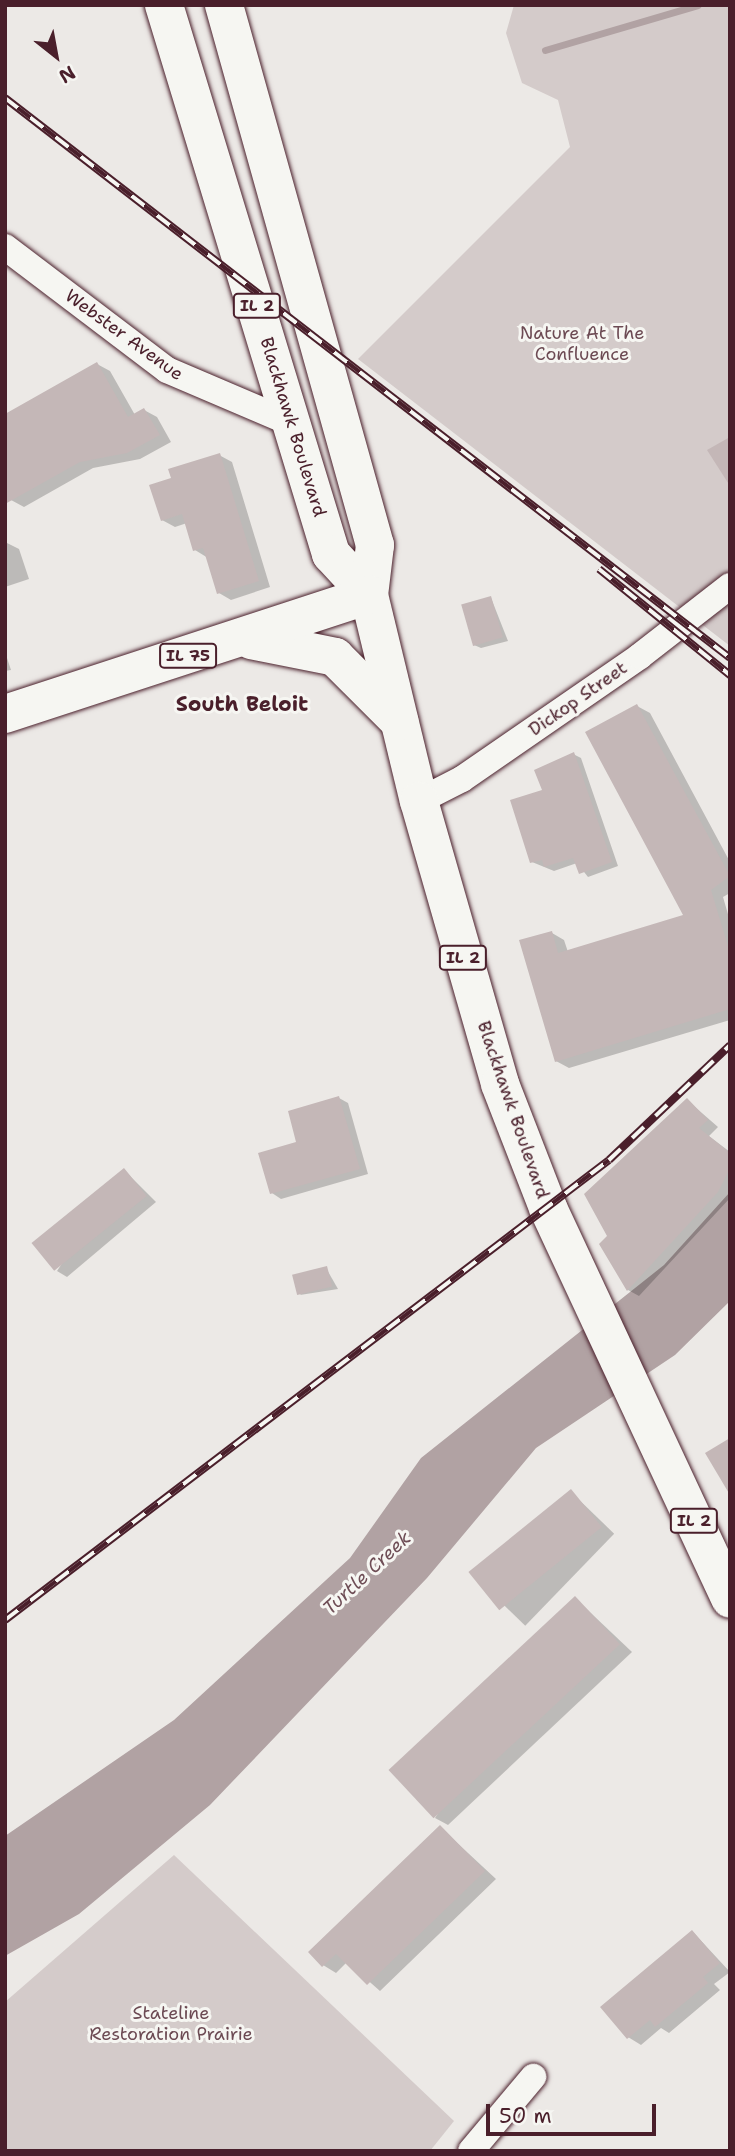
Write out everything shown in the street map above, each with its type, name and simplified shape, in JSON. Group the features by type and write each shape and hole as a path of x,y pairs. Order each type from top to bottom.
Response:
{"main road":[{"name":"Blackhawk Boulevard","path":"164,5 331,554 369,595"},
{"name":"Blackhawk Boulevard","path":"224,5 374,545 369,595 419,801 500,1084 595,1308 730,1599"},
{"name":"IL 75","path":"5,714 242,639 369,595"},
{"path":"242,639 335,657 399,721"}],"street":[{"name":"Webster Avenue","path":"5,247 167,370 291,423"},
{"name":"Dickop Street","path":"419,801 462,779 595,687 730,586"},
{"path":"471,2151 533,2077"}],"green space":[{"name":"Nature At The Confluence","path":"514,5 730,5 730,646 358,359 570,147 558,100 522,83 506,33"},
{"name":"Stateline Restoration Prairie","path":"174,1855 454,2121 430,2151 5,2151 5,2002"}],"water":[{"name":"Turtle Creek","path":"730,1192 730,1301 675,1355 536,1448 427,1578 210,1805 79,1914 5,1956 5,1836 174,1720 350,1558 421,1458 664,1265"}],"building":[{"path":"97,362 128,417 144,408 160,435 127,453 80,462 5,504 5,414"},
{"path":"730,437 730,486 707,450"},
{"path":"220,453 259,581 217,594 203,548 193,551 182,514 161,521 149,485 171,478 168,469"},
{"path":"491,596 503,637 473,646 461,605"},
{"path":"637,704 730,876 711,890 730,953 730,1009 555,1062 519,940 552,931 558,953 683,915 585,732"},
{"path":"574,752 612,862 579,874 573,858 544,867 542,860 530,863 510,800 542,790 534,770"},
{"path":"339,1096 360,1169 270,1194 258,1153 296,1142 288,1111"},
{"path":"687,1098 708,1120 699,1128 730,1153 730,1168 718,1192 627,1291 599,1244 607,1236 584,1194"},
{"path":"124,1168 147,1196 54,1271 32,1243"},
{"path":"327,1266 332,1286 297,1295 292,1275"},
{"path":"730,1438 730,1495 705,1453"},
{"path":"571,1489 602,1527 499,1610 468,1572"},
{"path":"575,1596 620,1644 434,1818 389,1770"},
{"path":"440,1825 485,1871 367,1985 336,1954 322,1967 308,1952"},
{"path":"692,1930 720,1963 703,1977 708,1983 655,2027 650,2020 627,2039 600,2007"}],"waterway":[{"path":"545,50 698,5"}],"railway":[{"path":"5,98 730,658"},
{"path":"599,569 730,675"},
{"path":"5,1620 609,1160 730,1045"}],"district":[{"name":"South Beloit","path":"242,704"}]}
